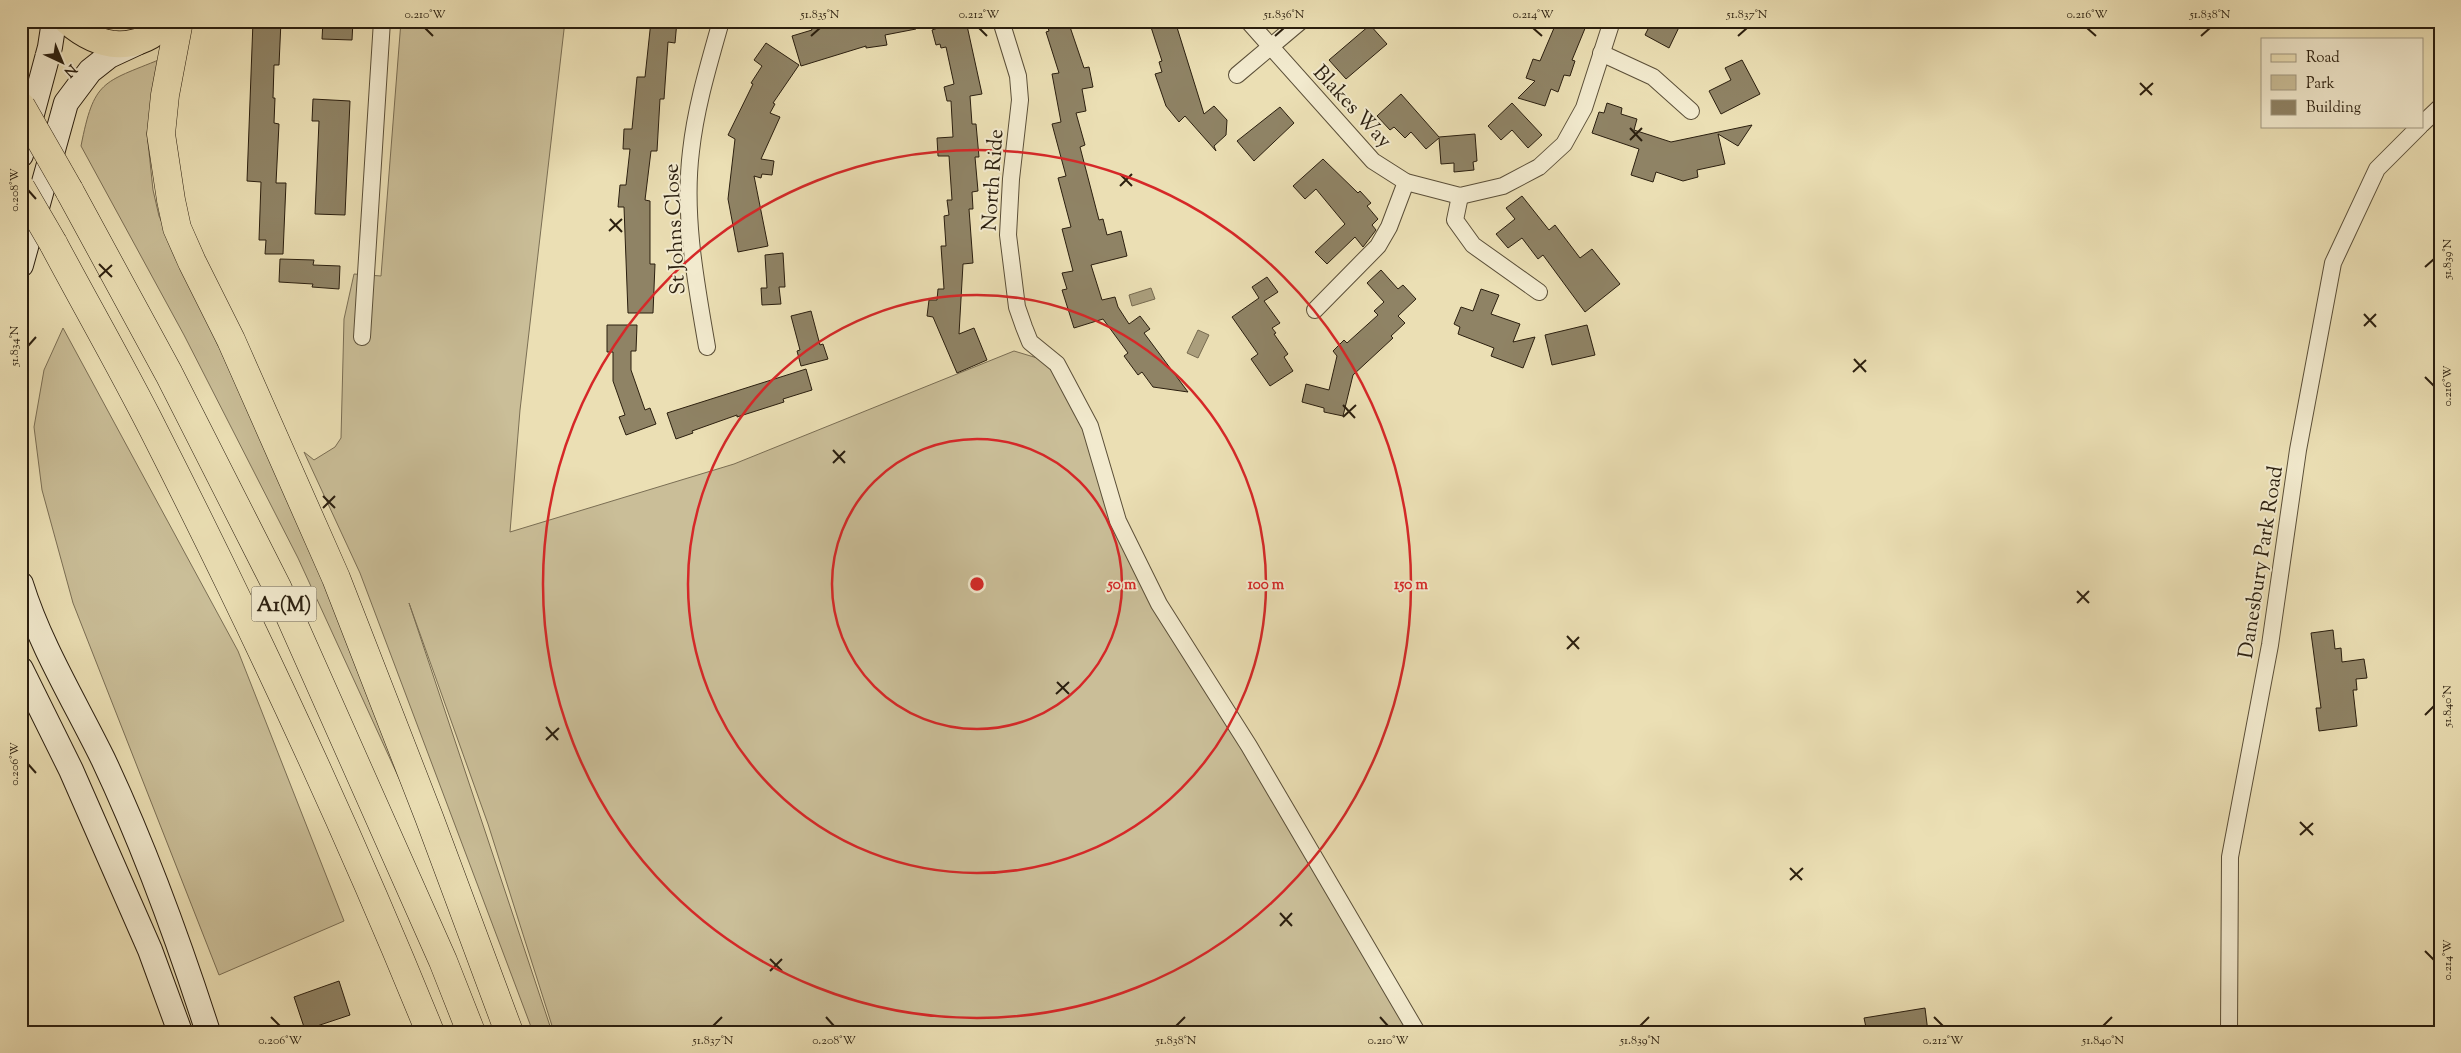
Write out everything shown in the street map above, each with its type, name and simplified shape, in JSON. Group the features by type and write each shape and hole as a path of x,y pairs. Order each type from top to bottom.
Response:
{"highway":[{"path":"179,21 165,95 161,134 177,228 231,340 336,578 430,816 509,1032"},
{"name":"A1(M)","path":"21,106 169,374 277,588 443,961 471,1032"},
{"name":"A1(M)","path":"21,188 53,243 152,428 247,621 330,797 430,1032"}],"main road":[{"path":"21,155 50,47 54,21"},
{"path":"67,21 81,34 99,42 119,45 138,42"},
{"path":"21,265 66,104 90,71 109,56 151,37 169,21"},
{"path":"21,584 63,682 103,760 148,861 178,939 208,1032"},
{"path":"21,669 72,770 150,950 180,1032"}],"street":[{"path":"362,337 382,21"},
{"name":"St Johns Close","path":"707,347 693,267 690,190 691,152 700,97 721,21"},
{"name":"North Ride","path":"1001,21 1018,76 1020,100 1008,235 1017,307 1030,342 1056,364 1090,426 1118,521 1160,604 1249,746 1417,1032"},
{"name":"Blakes Way","path":"1248,21 1373,161 1406,182 1460,196 1503,186 1539,167 1564,144 1584,108 1612,21"},
{"path":"1237,75 1301,21"},
{"path":"1601,53 1653,77 1691,111"},
{"name":"Danesbury Park Road","path":"2424,122 2440,107"},
{"name":"Danesbury Park Road","path":"2229,1032 2230,857 2270,645 2298,450 2333,263 2377,169 2418,128"},
{"path":"1315,310 1378,246 1389,227 1406,182"},
{"path":"1460,196 1454,220 1473,245 1539,292"}],"green space":[{"path":"401,21 565,21 520,410 510,532 734,464 1014,351 1057,364 1090,426 1118,521 1422,1032 554,1032 488,824 409,603 552,1032 533,1032 360,573 304,452 314,460 335,447 341,438 344,319 354,274 381,276"},
{"path":"161,59 147,133 153,190 159,216 312,551 414,811 298,558 184,335 81,146 91,108 96,96 104,87 125,73"},
{"path":"63,328 238,651 344,921 219,975 73,603 42,490 34,427 44,370"}],"shaded area":[{"path":"1151,288 1155,299 1132,306 1129,295"},
{"path":"1198,330 1209,335 1198,358 1187,353"}],"building":[{"path":"253,21 281,21 279,65 274,65 273,98 275,98 274,123 279,124 276,183 286,183 283,254 265,254 266,240 259,240 261,182 247,181"},
{"path":"323,21 353,21 352,40 322,39"},
{"path":"651,21 677,21 675,43 668,42 664,99 660,99 657,151 651,151 645,200 650,201 650,264 655,264 653,313 628,313 624,207 618,207 620,185 626,185 630,149 623,149 624,129 632,129 637,77 645,77"},
{"path":"823,21 915,21 916,29 885,35 887,45 866,48 866,46 801,66 792,36 812,30 810,25"},
{"path":"939,21 966,21 982,94 970,96 972,124 976,124 979,157 975,157 978,191 972,192 973,209 969,209 973,263 963,264 959,334 974,328 987,360 957,373 933,317 927,316 929,300 937,300 938,289 944,289 941,246 946,246 944,216 949,215 947,200 952,200 949,156 938,156 937,138 953,137 951,101 947,101 944,87 954,84 946,47 941,48 940,44 936,45 932,30 941,27"},
{"path":"1046,21 1068,21 1084,68 1089,67 1093,87 1082,89 1086,111 1076,113 1085,145 1080,147 1099,220 1103,219 1107,235 1121,231 1127,256 1091,265 1102,300 1115,297 1118,307 1129,324 1140,316 1150,329 1144,333 1188,392 1153,387 1142,372 1138,375 1124,356 1128,353 1103,319 1074,328 1062,290 1067,289 1062,273 1073,271 1062,229 1071,227 1058,178 1066,176 1052,124 1061,122 1052,74 1059,73 1046,32 1049,31"},
{"path":"1149,21 1175,21 1204,114 1214,106 1227,120 1226,135 1214,146 1216,151 1185,116 1179,122 1166,106 1155,74 1162,72 1159,62 1162,61"},
{"path":"1557,21 1573,21 1586,26 1572,60 1575,61 1570,76 1564,75 1558,92 1551,89 1545,106 1518,98 1535,81 1526,78 1533,59 1540,61"},
{"path":"1652,21 1682,21 1669,48 1645,35"},
{"path":"1370,25 1387,44 1346,79 1329,60"},
{"path":"766,43 799,65 773,103 775,104 770,113 780,117 761,159 774,161 772,175 762,174 761,178 754,176 768,246 738,252 728,199 735,139 728,135 753,84 751,83 762,66 754,60"},
{"path":"1742,60 1760,94 1721,114 1709,91 1731,80 1725,68"},
{"path":"1401,94 1439,137 1475,134 1477,161 1473,162 1474,170 1454,172 1454,163 1441,164 1439,138 1426,149 1411,132 1405,138 1394,127 1390,130 1377,116"},
{"path":"313,99 350,101 345,215 315,214 319,121 312,121"},
{"path":"1512,103 1542,135 1528,148 1512,130 1501,140 1488,126"},
{"path":"1607,103 1622,108 1621,114 1637,119 1634,130 1671,142 1752,125 1738,146 1718,134 1725,164 1697,170 1698,177 1683,181 1656,172 1653,182 1631,175 1639,149 1592,133 1599,112 1604,113"},
{"path":"1280,107 1294,123 1254,161 1237,141"},
{"path":"1323,159 1371,203 1367,206 1378,219 1372,225 1376,230 1363,247 1355,237 1327,264 1315,252 1345,224 1316,189 1305,199 1293,186"},
{"path":"1522,196 1549,230 1555,225 1580,258 1592,249 1620,284 1585,312 1543,255 1538,259 1522,238 1508,248 1496,234 1515,219 1506,208"},
{"path":"783,253 785,287 779,287 781,304 762,305 761,288 767,288 765,255"},
{"path":"280,259 314,260 313,265 340,266 339,289 312,287 313,284 279,282"},
{"path":"1381,270 1398,289 1403,285 1416,299 1398,316 1405,323 1391,336 1393,338 1353,375 1343,416 1324,412 1324,408 1302,402 1306,384 1329,390 1337,356 1333,351 1344,340 1347,343 1378,315 1374,311 1384,302 1367,283"},
{"path":"1267,277 1278,292 1264,301 1280,323 1272,328 1288,354 1284,357 1293,371 1270,386 1251,359 1258,354 1232,317 1259,298 1252,287"},
{"path":"1481,289 1499,295 1491,314 1520,324 1513,342 1535,337 1523,368 1491,356 1494,348 1458,334 1460,327 1454,324 1461,307 1473,311"},
{"path":"811,311 820,345 823,344 828,359 801,366 797,351 800,350 791,316"},
{"path":"607,325 637,325 636,351 631,351 631,370 645,410 650,408 656,424 626,435 619,417 625,415 613,381 613,352 607,352"},
{"path":"1587,325 1595,355 1552,365 1545,335"},
{"path":"806,369 812,390 783,399 784,402 737,417 737,415 692,431 693,433 676,439 667,413"},
{"path":"2333,630 2335,649 2341,648 2342,662 2364,659 2367,678 2356,679 2357,690 2353,690 2357,726 2319,731 2316,708 2321,708 2311,633"},
{"path":"339,981 350,1015 305,1030 294,997"},
{"path":"1925,1008 1928,1032 1867,1032 1864,1018"}]}
